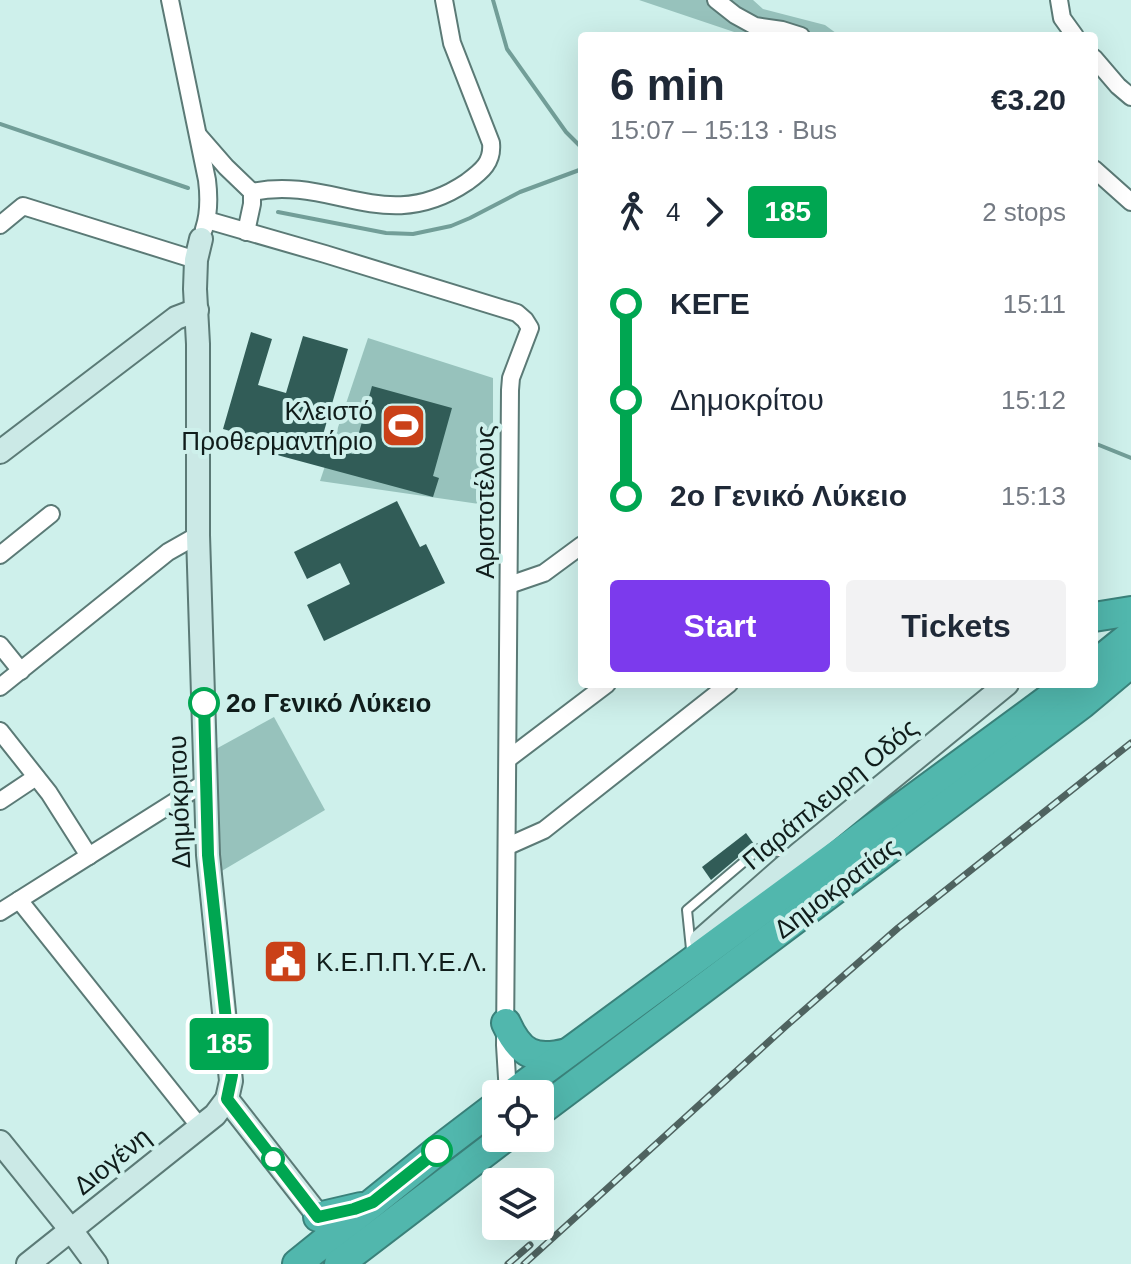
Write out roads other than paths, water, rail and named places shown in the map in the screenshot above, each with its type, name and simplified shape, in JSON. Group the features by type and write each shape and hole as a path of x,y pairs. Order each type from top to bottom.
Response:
{"highway":[{"path":"1098,616 1131,611"},
{"path":"1098,662 1131,635"},
{"name":"Δημοκρατίας","path":"554,1100 1082,704 1131,663"},
{"name":"Δημοκρατίας","path":"529,1080 1064,688"},
{"path":"645,995 691,949"},
{"path":"506,1023 517,1044 529,1053 544,1057 567,1053"},
{"path":"335,1243 354,1209 373,1202 482,1117"},
{"path":"297,1264 482,1152"}],"street":[{"path":"170,0 209,192 201,240"},
{"path":"252,192 272,188 309,191 367,204 416,205 438,198 479,173 492,154 491,143 452,43 444,0"},
{"path":"716,0 755,26 788,32"},
{"path":"1059,0 1062,18 1072,32"},
{"path":"1098,63 1131,97"},
{"path":"198,135 252,192 246,232"},
{"path":"1098,173 1131,202"},
{"name":"Αριστοτέλους","path":"0,225 23,206 201,240 246,232 517,313 530,328 511,378 510,390 505,1045 509,1080"},
{"name":"Δημόκριτου","path":"201,240 197,310 198,535 209,864 232,1075 227,1099"},
{"path":"0,452 176,318 197,310"},
{"path":"0,555 51,514"},
{"path":"0,687 168,552 198,535"},
{"path":"509,585 544,573 578,548"},
{"path":"1098,615 1131,596"},
{"path":"0,645 21,671"},
{"path":"508,759 602,688"},
{"path":"508,846 544,830 724,688"},
{"name":"Παράπλευρη Οδός","path":"691,949 799,854 1002,688"},
{"path":"0,731 36,777 89,856"},
{"path":"0,801 36,777"},
{"path":"0,912 206,782"},
{"path":"19,900 200,1127"},
{"path":"227,1099 335,1243"},
{"name":"Διογένη","path":"28,1264 215,1115 227,1099"},
{"path":"0,1142 96,1264"}],"lane":[{"path":"691,949 687,910 759,849 799,854"}],"waterway":[{"path":"493,0 507,49 566,132 578,144"},
{"path":"0,124 188,188"},
{"path":"278,212 386,233 413,234 451,226 520,192 578,170"},
{"path":"1098,445 1131,458"}],"railway":[{"path":"524,1264 898,928 1131,743"},
{"path":"508,1264 530,1245"}],"place":[{"name":"Κλειστό Προθερμαντήριο","path":"404,426"},
{"name":"2ο Γενικό Λύκειο","path":"204,703"},
{"name":"Κ.Ε.Π.Π.Υ.Ε.Λ.","path":"285,962"}]}
